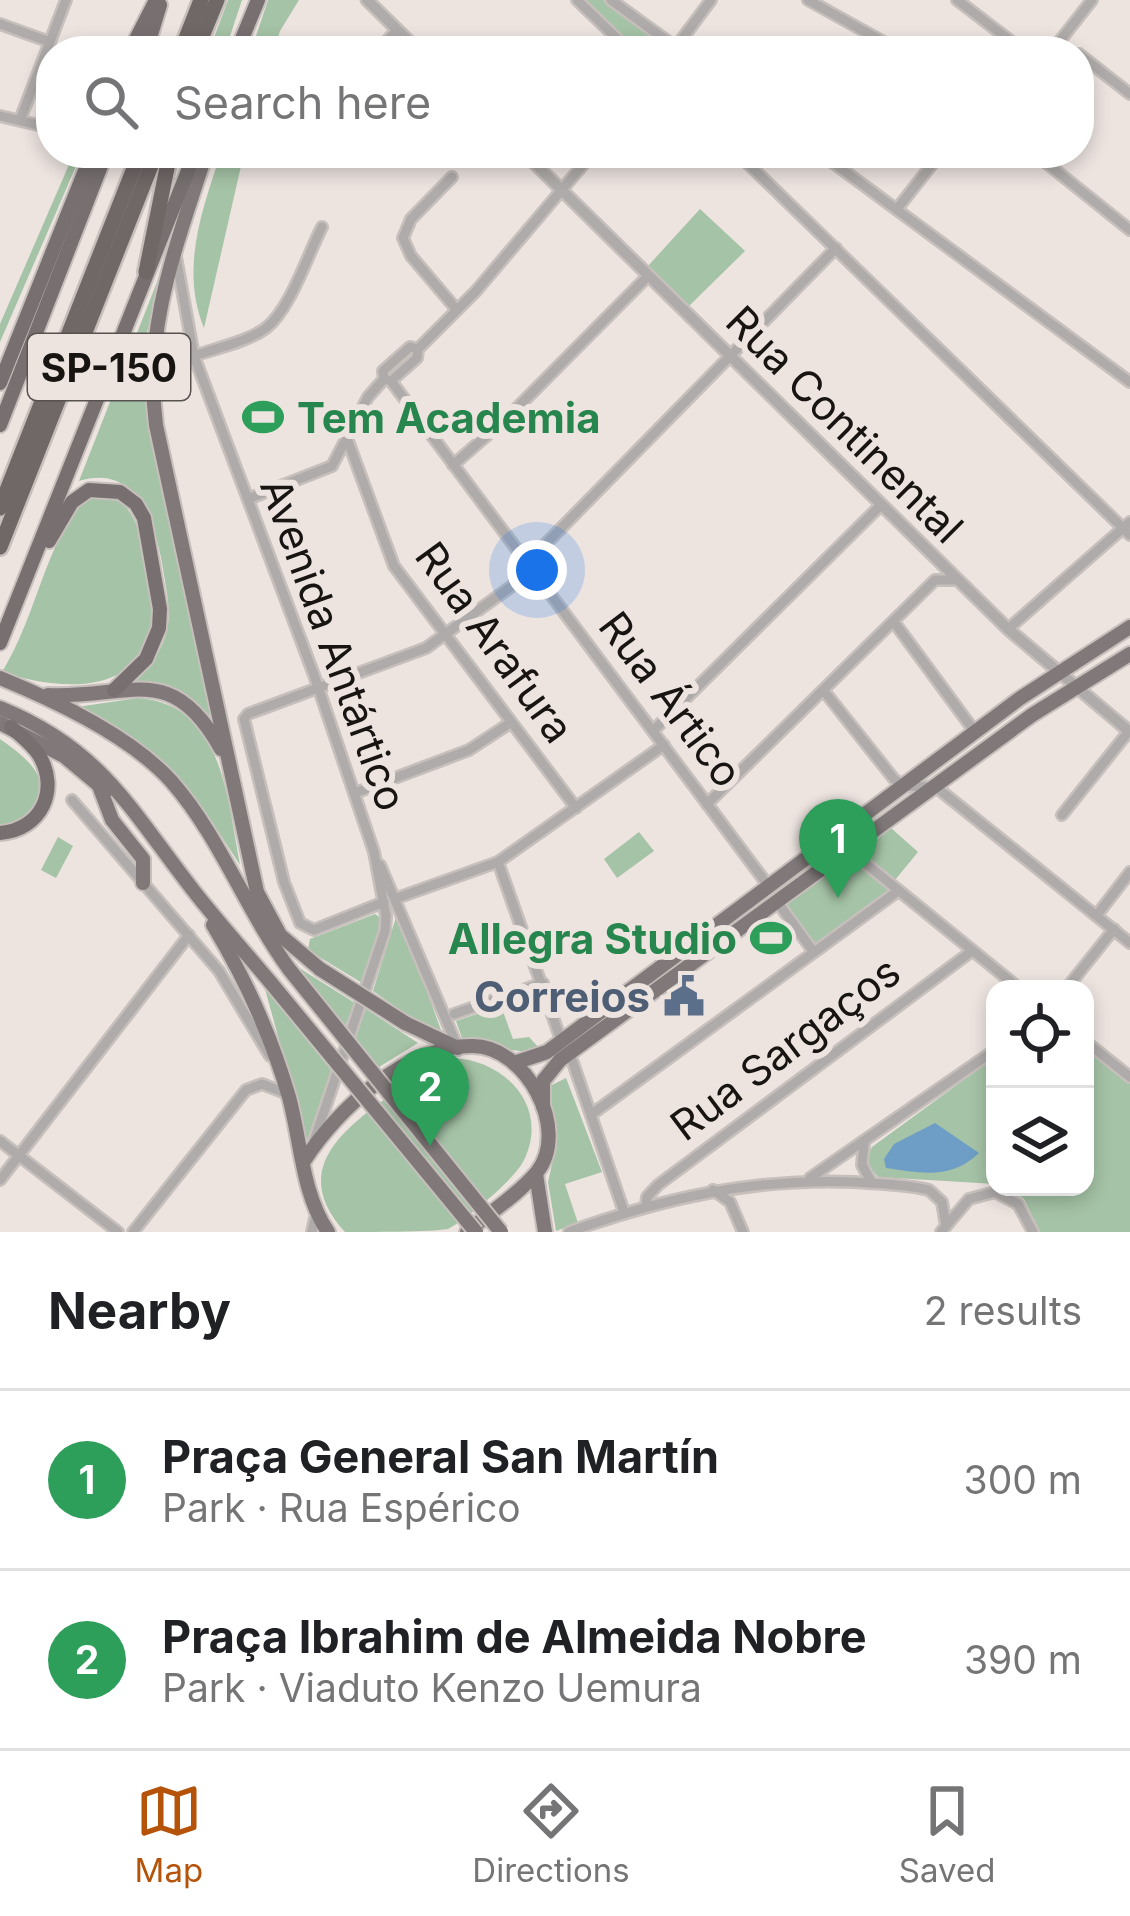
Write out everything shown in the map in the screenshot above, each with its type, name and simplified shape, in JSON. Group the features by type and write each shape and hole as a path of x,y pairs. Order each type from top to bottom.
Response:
{"highway":[{"path":"139,36 159,0"},
{"path":"150,36 159,0"},
{"path":"187,36 201,0"},
{"path":"202,36 217,0"},
{"path":"244,36 258,0"},
{"path":"0,383 85,168"},
{"name":"SP-150","path":"0,425 100,168"},
{"name":"SP-150","path":"0,508 134,168"},
{"name":"SP-150","path":"0,547 150,168"},
{"path":"146,272 167,168"},
{"name":"SP-150","path":"0,643 189,168"},
{"path":"25,582 78,496 108,488 136,504 147,526 160,619 146,659 114,690"},
{"path":"0,832 20,829 38,816 49,788 38,754 4,717"}],"main road":[{"path":"201,168 175,251 152,353 154,407 262,908 280,935 320,969 405,1023 458,1048"},
{"path":"545,1232 536,1174 547,1139 543,1081 566,1047 767,884 1056,671 1130,627"},
{"path":"514,1063 566,1047 1130,654"},
{"path":"7,681 40,694 146,758 172,782 289,969 501,1232"},
{"path":"40,694 158,691 180,698 206,723 230,764"},
{"path":"4,717 98,783 159,841"},
{"path":"4,717 57,734 83,755 159,841 192,889 254,997 308,1156 316,1214 328,1232"},
{"path":"98,783 112,820 143,860 143,883"},
{"path":"192,889 472,1232 536,1174"},
{"path":"308,1156 339,1115 387,1076 458,1048 486,1047 514,1063 543,1106"}],"street":[{"path":"52,36 66,0"},
{"path":"367,0 403,36"},
{"path":"577,0 614,36"},
{"path":"611,0 660,36"},
{"path":"687,36 711,0"},
{"path":"808,0 873,36"},
{"path":"957,0 1004,36"},
{"path":"1062,36 1092,0"},
{"path":"0,24 36,37"},
{"path":"391,36 397,30"},
{"path":"1094,66 1130,94"},
{"path":"20,120 36,78"},
{"path":"0,116 36,124"},
{"name":"Rua Continental","path":"539,168 956,580 1130,732"},
{"path":"327,470 368,397 417,358 418,349 580,168"},
{"path":"753,168 1128,528 1008,629"},
{"path":"841,168 1130,382"},
{"path":"897,209 929,168"},
{"path":"1053,168 1130,230"},
{"path":"452,177 407,223 404,238 411,256 457,310"},
{"path":"194,356 268,326 282,309 322,226"},
{"path":"384,902 310,930 300,923 284,882 244,722 248,714 402,658 445,637 531,566 836,248"},
{"name":"Avenida Antártico","path":"175,251 194,356 319,688 374,852 384,902 385,931 308,1156"},
{"path":"453,465 507,418 648,277"},
{"name":"Rua Ártico","path":"387,380 767,884"},
{"name":"Rua Arafura","path":"347,441 394,566 576,808"},
{"path":"248,499 327,470 359,473"},
{"path":"653,731 880,506"},
{"path":"707,804 935,580 935,559"},
{"path":"935,580 956,580"},
{"path":"894,622 975,732"},
{"path":"824,691 903,786 936,787 1130,943"},
{"path":"355,793 469,750 510,724"},
{"path":"1062,814 1130,732"},
{"path":"398,898 498,862 664,745"},
{"path":"72,800 237,994 281,1072"},
{"path":"849,850 1009,980"},
{"name":"Avenida Antártico","path":"374,852 398,898 458,1048"},
{"path":"498,862 624,1212"},
{"path":"1096,915 1130,872"},
{"path":"592,1114 898,891"},
{"path":"778,903 813,951"},
{"path":"1073,980 1114,929"},
{"path":"0,1180 189,935"},
{"name":"Rua Sargaços","path":"646,1205 651,1191 674,1172 972,950"},
{"path":"454,1014 543,983"},
{"path":"1094,1048 1130,1077"},
{"path":"805,1180 824,1172 986,1056"},
{"path":"133,1232 246,1090 262,1084 288,1094"},
{"path":"0,1141 118,1232"},
{"path":"863,1144 862,1165 872,1183"},
{"path":"569,1232 646,1205 713,1190 805,1180 929,1190 942,1202 944,1229"},
{"path":"735,1210 738,1198 750,1185"},
{"path":"713,1190 727,1198 743,1232"},
{"path":"944,1229 972,1197 995,1192 1018,1204 1033,1232"},
{"path":"311,1232 316,1214"}],"green space":[{"path":"228,0 242,0 230,36 215,36"},
{"path":"268,0 299,0 278,36 256,36"},
{"path":"583,0 603,0 652,36 619,36"},
{"path":"68,168 75,168 0,342 0,324"},
{"path":"216,168 241,168 204,328 194,284 201,218"},
{"path":"700,209 745,251 689,306 648,266"},
{"path":"168,254 147,332 145,401 211,717 175,691 133,685 158,653 168,623 156,538 131,490 100,478 79,481"},
{"path":"107,493 131,514 142,542 155,612 143,651 111,678 90,683 45,682 2,672 70,517 84,497"},
{"path":"138,698 166,704 188,717 204,736 224,784 240,865 173,772 133,739 77,707"},
{"path":"0,739 34,769 41,788 27,817 0,826"},
{"path":"891,828 918,852 895,880 861,852"},
{"path":"639,832 654,851 617,878 604,859"},
{"path":"58,837 73,846 56,878 41,870"},
{"path":"849,858 889,891 816,945 787,904"},
{"path":"398,911 442,1033 420,1024 373,991"},
{"path":"375,914 382,919 362,983 308,950 310,939"},
{"path":"296,966 355,1003 345,1026"},
{"path":"265,989 331,1070 307,1141"},
{"path":"501,1006 513,1039 529,1037 539,1048 511,1050 462,1038 456,1021"},
{"path":"366,1009 418,1043 379,1067 355,1037"},
{"path":"1094,1055 1130,1084 1130,1232 1040,1232 1020,1196 1094,1196"},
{"path":"453,1058 490,1067 518,1090 531,1122 524,1160 490,1198 448,1229 345,1232 322,1193 321,1175 335,1144 406,1082"},
{"path":"986,1064 986,1183 878,1177 868,1165 872,1147"},
{"path":"566,1078 602,1172 565,1184 578,1223 556,1231 548,1182 555,1151 550,1086"}],"water":[{"path":"935,1123 979,1153 947,1171 886,1168 884,1159 894,1144"}],"place":[{"name":"Tem Academia","path":"263,417"},
{"name":"Praça General San Martín","path":"838,898"},
{"name":"Allegra Studio","path":"771,938"},
{"name":"Correios","path":"684,996"},
{"name":"Praça Ibrahim de Almeida Nobre","path":"430,1146"}]}
